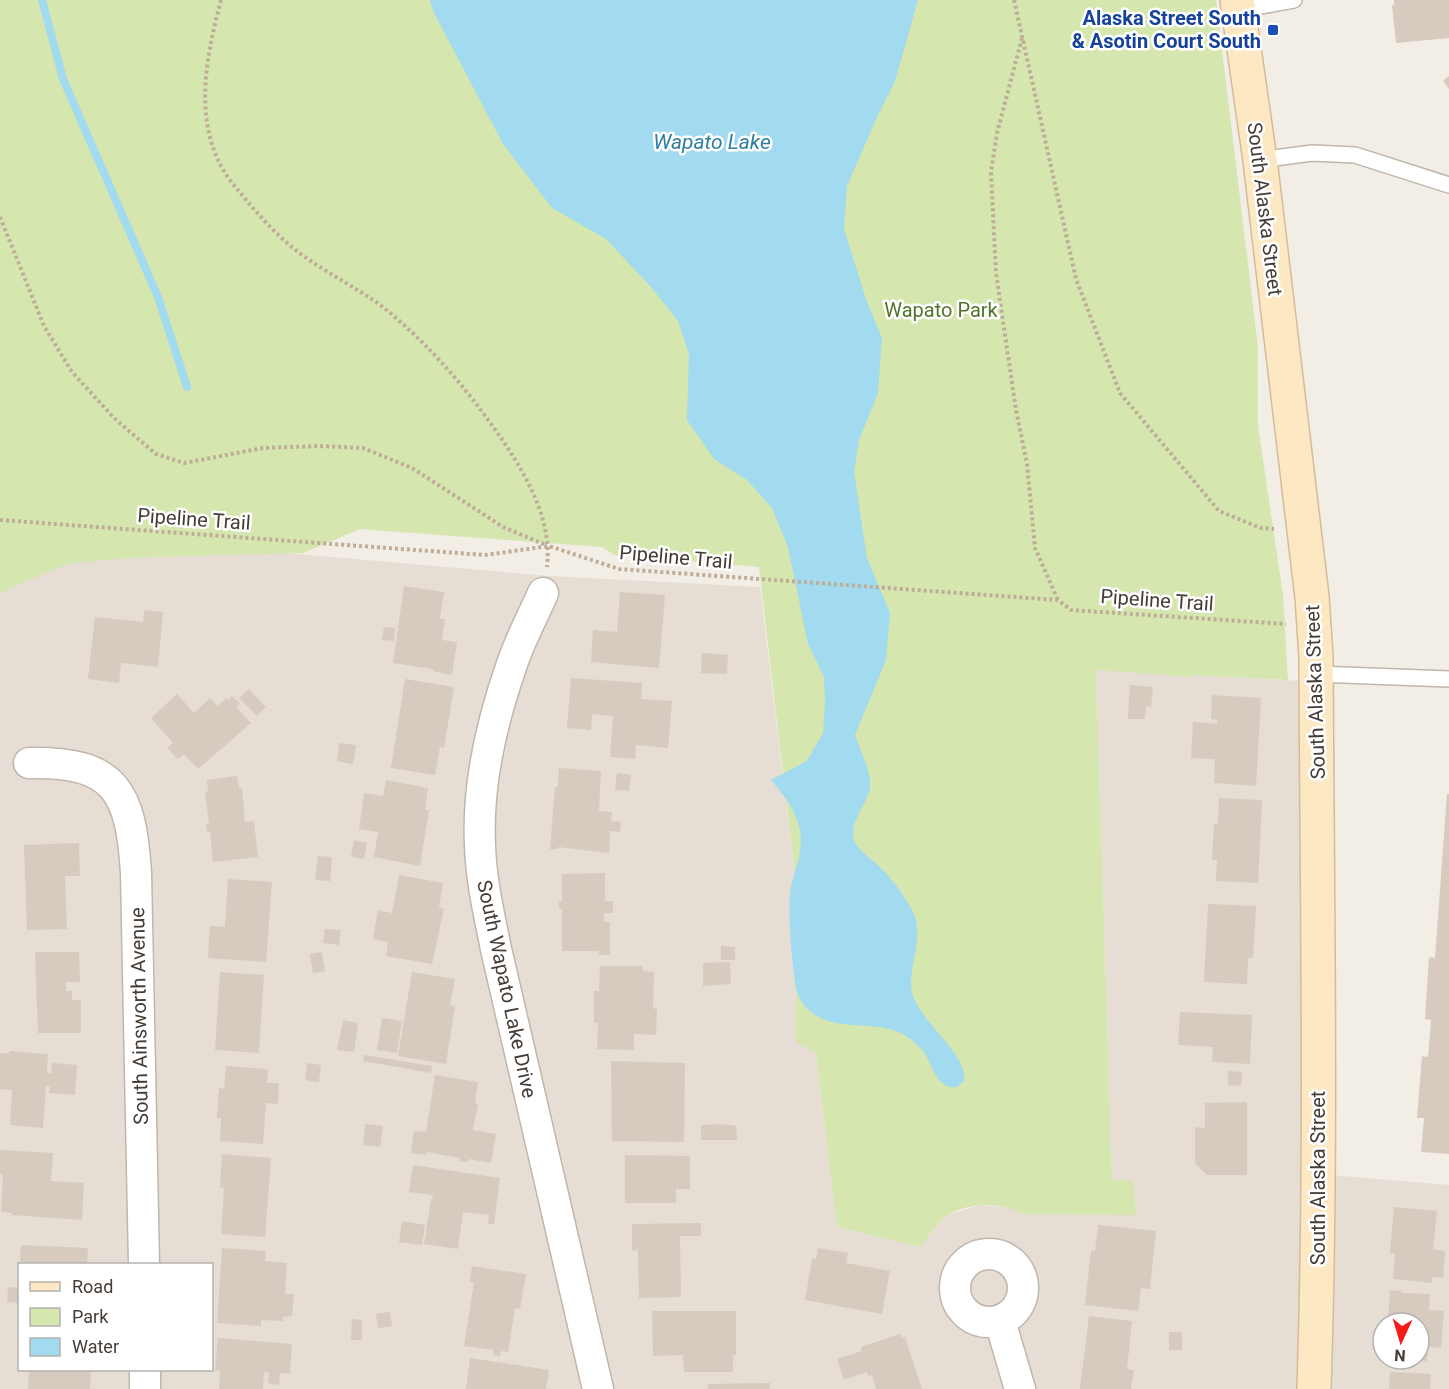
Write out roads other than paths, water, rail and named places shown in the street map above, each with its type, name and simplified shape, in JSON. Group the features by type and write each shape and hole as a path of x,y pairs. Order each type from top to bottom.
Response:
{"street":[{"name":"South Alaska Street","path":"1238,5 1260,160 1304,531 1316,674 1318,1052 1314,1389"},
{"name":"South Wapato Lake Drive","path":"543,593 512,663 493,729 482,794 480,844 485,893 496,949 598,1389"},
{"name":"South Ainsworth Avenue","path":"29,763 75,765 102,777 115,789 124,802 130,821 135,856 144,1263"},
{"path":"1000,1321 1020,1389"},
{"path":"145,1371 145,1389"}],"lane":[{"path":"1238,5 1294,0"},
{"path":"1260,160 1312,153 1355,155 1449,185"},
{"path":"1316,674 1449,679"}],"water":[{"name":"Wapato Lake","path":"430,0 918,0 895,81 847,186 844,229 866,299 882,338 878,393 859,440 854,472 867,558 890,613 886,660 855,735 867,768 870,788 853,833 856,844 889,877 914,914 917,935 911,976 913,996 925,1017 959,1061 964,1081 957,1087 950,1087 940,1080 923,1051 906,1036 884,1028 848,1025 825,1020 810,1011 799,997 790,930 790,893 801,847 800,831 793,810 771,780 807,761 823,733 825,704 824,677 808,644 788,547 772,508 747,480 714,459 687,420 689,354 678,321 651,287 606,239 552,208 503,144 433,11"}],"waterway":[{"path":"42,0 63,79 158,297 187,387"}],"place":[{"name":"Alaska Street South & Asotin Court South","path":"1273,30"}],"park label":[{"name":"Wapato Park","path":"941,310"}]}
